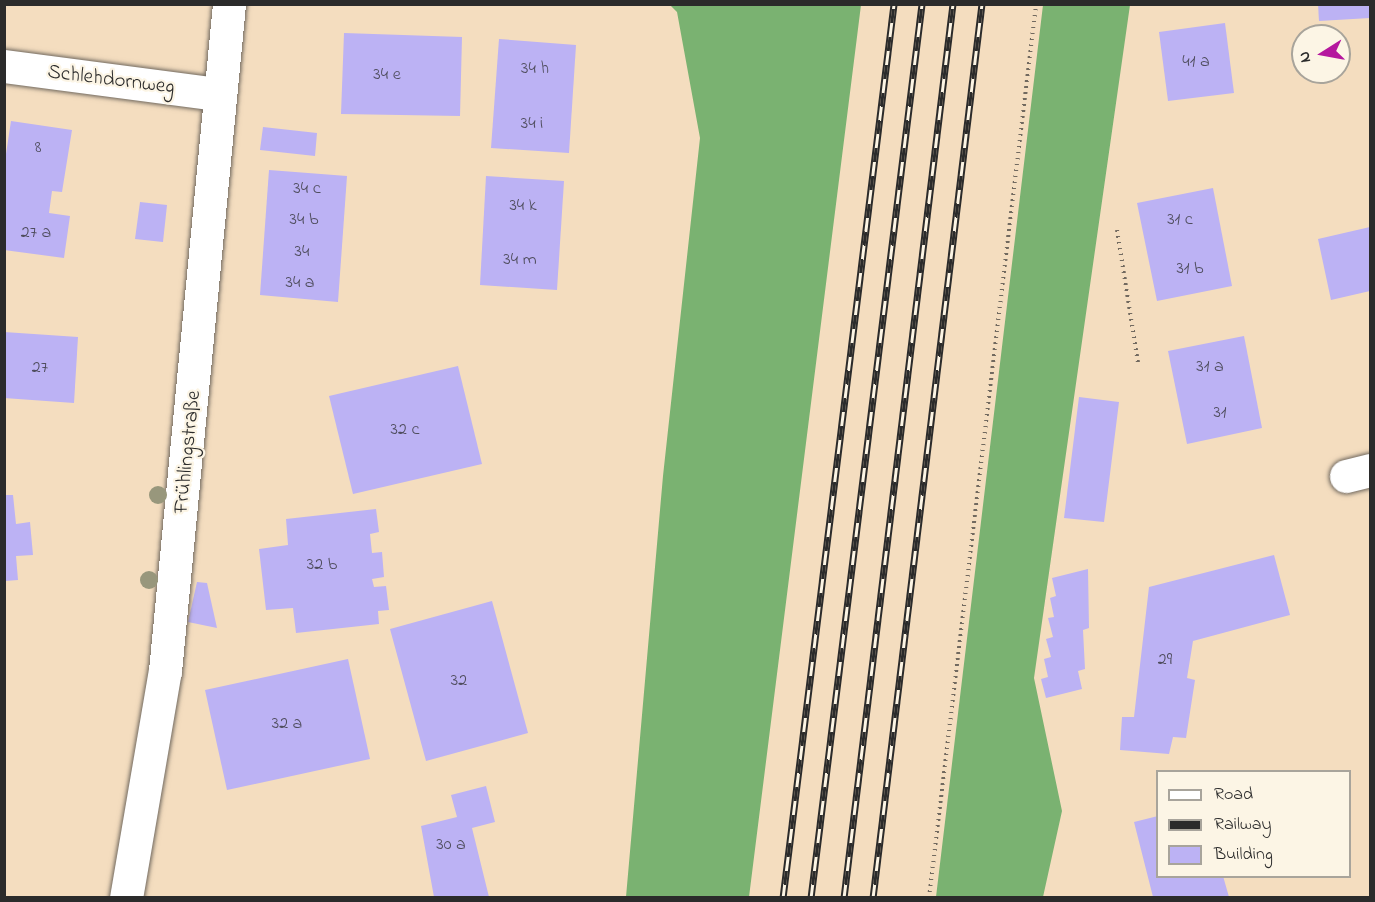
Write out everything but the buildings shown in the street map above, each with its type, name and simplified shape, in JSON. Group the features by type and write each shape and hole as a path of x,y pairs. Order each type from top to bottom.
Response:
{"street":[{"name":"Frühlingstraße","path":"126,897 165,671 218,94 229,4"},
{"name":"Schlehdornweg","path":"4,66 218,94"}],"path":[{"path":"929,897 1035,4"},
{"path":"1117,230 1138,362"}],"green space":[{"path":"670,5 861,5 749,897 626,897 663,476 700,138 677,12"},
{"path":"1043,5 1130,5 1034,678 1062,811 1043,897 936,897"}],"railway":[{"path":"783,898 894,4"},
{"path":"811,898 922,4"},
{"path":"844,898 953,4"},
{"path":"873,898 982,4"}]}
